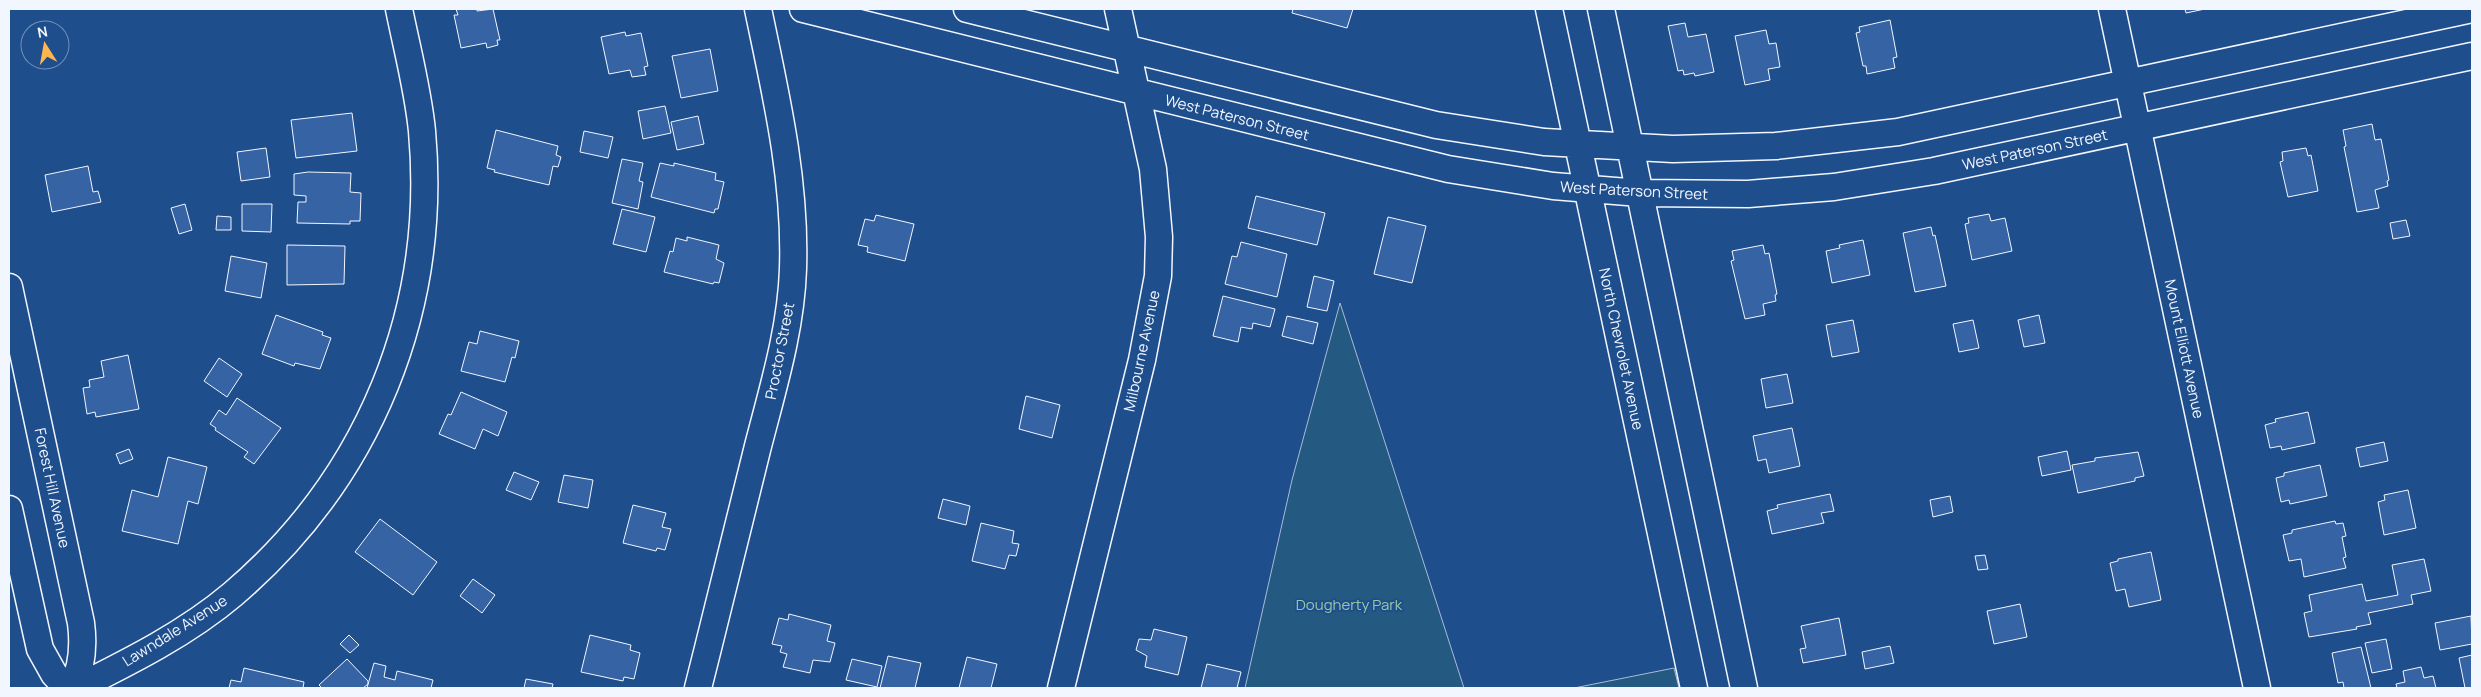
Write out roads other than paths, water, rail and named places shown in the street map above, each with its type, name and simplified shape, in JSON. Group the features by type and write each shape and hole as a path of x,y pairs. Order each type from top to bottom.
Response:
{"street":[{"name":"Lawndale Avenue","path":"77,688 183,630 214,608 257,572 296,530 331,485 358,441 380,398 398,351 412,302 420,258 423,226 422,130 414,79 399,9"},
{"name":"Proctor Street","path":"698,688 769,404 786,330 792,291 793,223 788,158 758,9"},
{"name":"West Paterson Street","path":"803,9 1448,169 1508,180 1587,190 1640,193 1748,194 1862,184 1934,171 2472,56"},
{"path":"967,9 1436,126 1503,137 1630,148 1748,148 1855,138 1932,126 2472,9"},
{"name":"Milbourne Avenue","path":"1061,688 1142,360 1158,276 1159,237 1155,192 1118,9"},
{"name":"North Chevrolet Avenue","path":"1549,9 1694,688"},
{"path":"1600,9 1744,688"},
{"name":"Mount Elliott Avenue","path":"2112,9 2257,688"},
{"name":"Forest Hill Avenue","path":"9,287 80,623 82,651 80,666 72,688"},
{"path":"9,509 40,649 54,674 67,688"}],"park label":[{"name":"Dougherty Park","path":"1349,605"}]}
